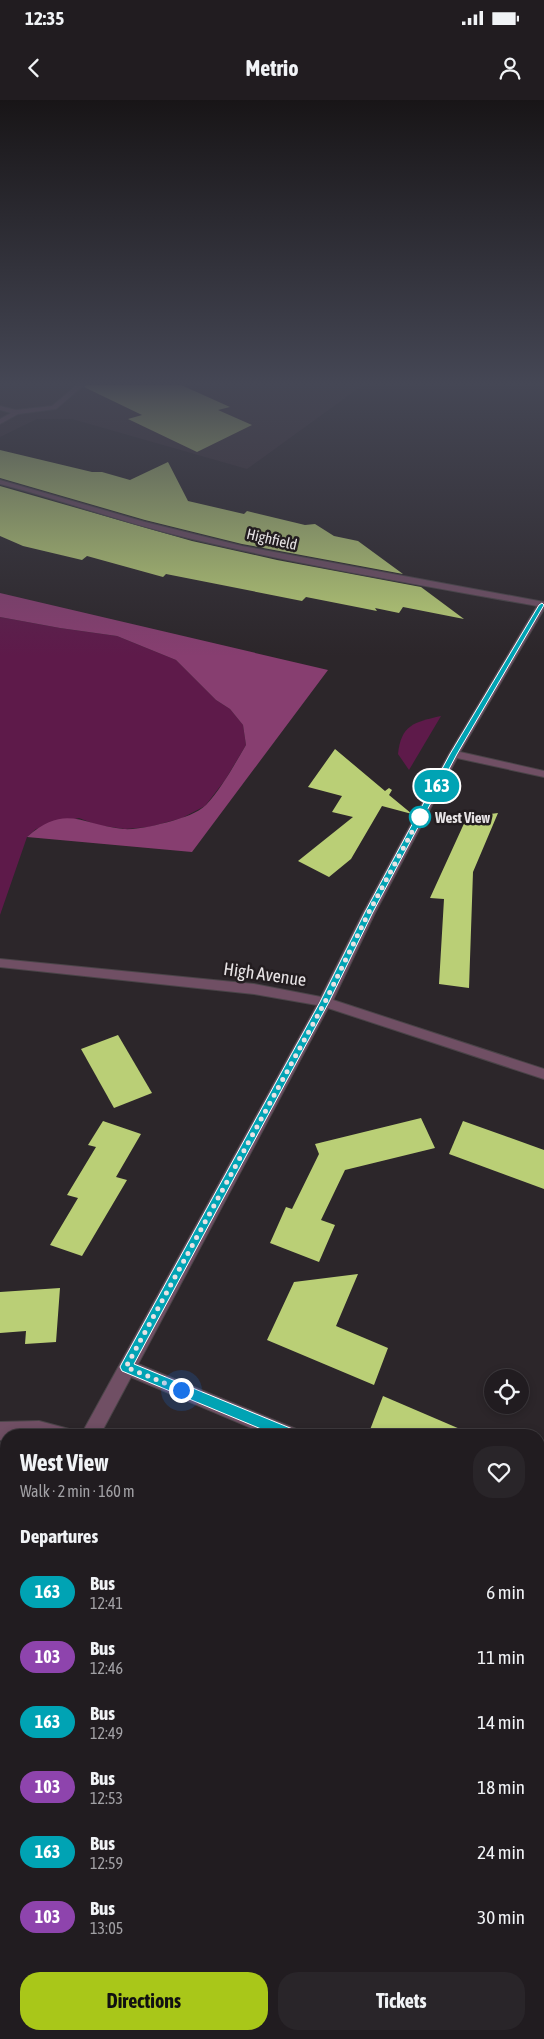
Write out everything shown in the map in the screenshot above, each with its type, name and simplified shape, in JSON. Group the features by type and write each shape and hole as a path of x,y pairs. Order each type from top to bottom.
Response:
{"street":[{"name":"Highfield","path":"0,482 160,528 308,562 543,605"},
{"path":"93,1429 325,1002 369,912 454,754 543,605"},
{"path":"454,754 544,774"},
{"name":"High Avenue","path":"0,964 254,989 325,1002 544,1074"},
{"path":"126,1367 276,1429"}],"shaded area":[{"path":"0,593 328,670 192,852 27,837 41,827 63,818 129,829 154,826 190,815 203,808 212,798 246,745 243,725 230,709 216,700 176,660 117,636 0,617"},
{"path":"0,617 117,636 176,660 216,700 230,709 243,725 246,745 225,780 205,806 182,818 149,827 125,829 97,825 79,818 36,829 27,837 0,915"},
{"path":"441,716 409,770 398,754 402,737 416,723"}],"building":[{"path":"0,475 114,475 130,480 140,475 175,475 188,501 244,514 247,511 305,525 315,524 334,536 358,541 403,574 242,544 145,520 0,478"},
{"path":"0,486 192,541 277,560 421,587 464,619 403,607 399,613 375,608 377,611 306,597 302,601 166,574 163,577 87,556 82,560 23,546 0,536"},
{"path":"335,749 385,791 389,788 392,790 389,795 412,814 382,806 351,859 329,877 298,861 353,817 332,812 342,796 308,787"},
{"path":"498,813 473,872 469,988 439,984 444,899 430,898 467,817"},
{"path":"118,1035 152,1093 114,1108 81,1049"},
{"path":"421,1118 435,1148 345,1170 321,1220 335,1225 319,1262 270,1243 286,1207 292,1209 319,1154 315,1144"},
{"path":"103,1121 141,1134 116,1177 127,1180 82,1256 50,1245 78,1198 67,1195 96,1147 88,1145"},
{"path":"463,1121 544,1150 544,1189 449,1154"},
{"path":"358,1274 336,1326 388,1348 374,1385 267,1340 294,1282"},
{"path":"60,1288 56,1342 25,1344 26,1331 0,1333 0,1292"},
{"path":"383,1396 460,1429 370,1429"}],"bus line":[{"name":"163","path":"276,1429 126,1367 325,1002 369,912 454,754 542,605"}],"place":[{"name":"West View","path":"420,817"}],"route":[{"path":"181,1390 126,1367 325,1002 369,912 420,817"}]}
